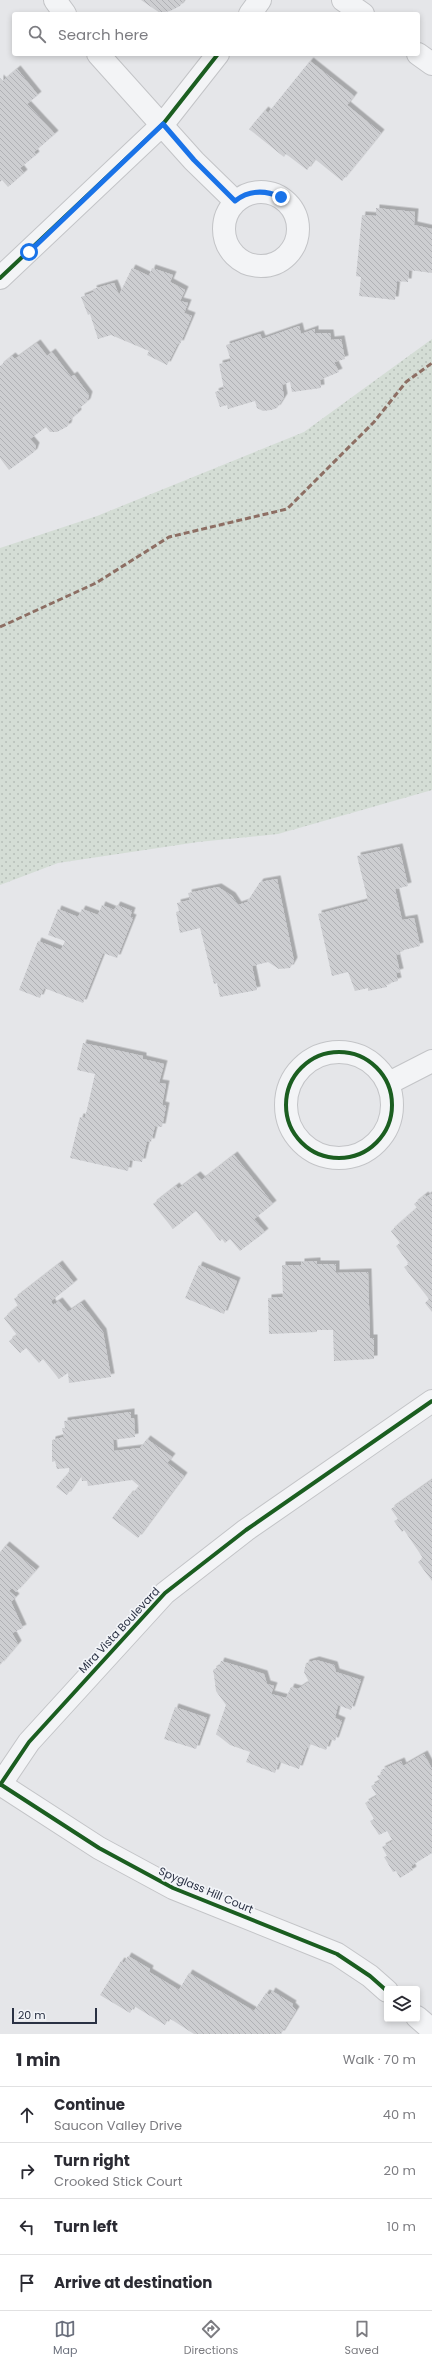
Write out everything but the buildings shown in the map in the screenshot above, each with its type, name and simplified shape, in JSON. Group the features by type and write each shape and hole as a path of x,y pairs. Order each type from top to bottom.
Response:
{"street":[{"path":"55,0 64,12"},
{"path":"251,12 260,0"},
{"path":"344,0 360,12"},
{"path":"420,55 432,64"},
{"path":"100,56 194,160 235,201"},
{"path":"0,278 163,124 216,56"},
{"path":"345,1052 371,1062 389,1083 393,1111 382,1137 360,1155 333,1159 307,1149 289,1127 286,1099 296,1073 318,1056 345,1052"},
{"path":"389,1083 432,1061"},
{"name":"Mira Vista Boulevard","path":"0,1784 29,1742 166,1593 246,1530 432,1401"},
{"name":"Spyglass Hill Court","path":"0,1784 98,1848 174,1888 337,1954 370,1976 384,1988"},
{"path":"420,2020 432,2030"}],"shaded area":[{"path":"432,339 432,790 278,834 198,842 58,863 0,885 0,548 97,516 304,432"}],"marked path":[{"path":"0,627 96,583 169,537 287,509 374,422 406,382 432,363"}],"cycle path":[{"path":"0,278 163,124 216,56"},
{"path":"339,1052 359,1056 376,1068 388,1085 392,1105 388,1125 376,1142 359,1154 339,1158 319,1154 302,1142 290,1125 286,1105 290,1085 302,1068 319,1056 339,1052"},
{"path":"0,1785 29,1742 165,1593 246,1530 432,1401"},
{"path":"0,1784 99,1848 173,1888 337,1954 370,1976 384,1988"}],"route":[{"path":"29,252 163,124 194,160 235,201 240,197 253,192 271,192 281,197"}]}
